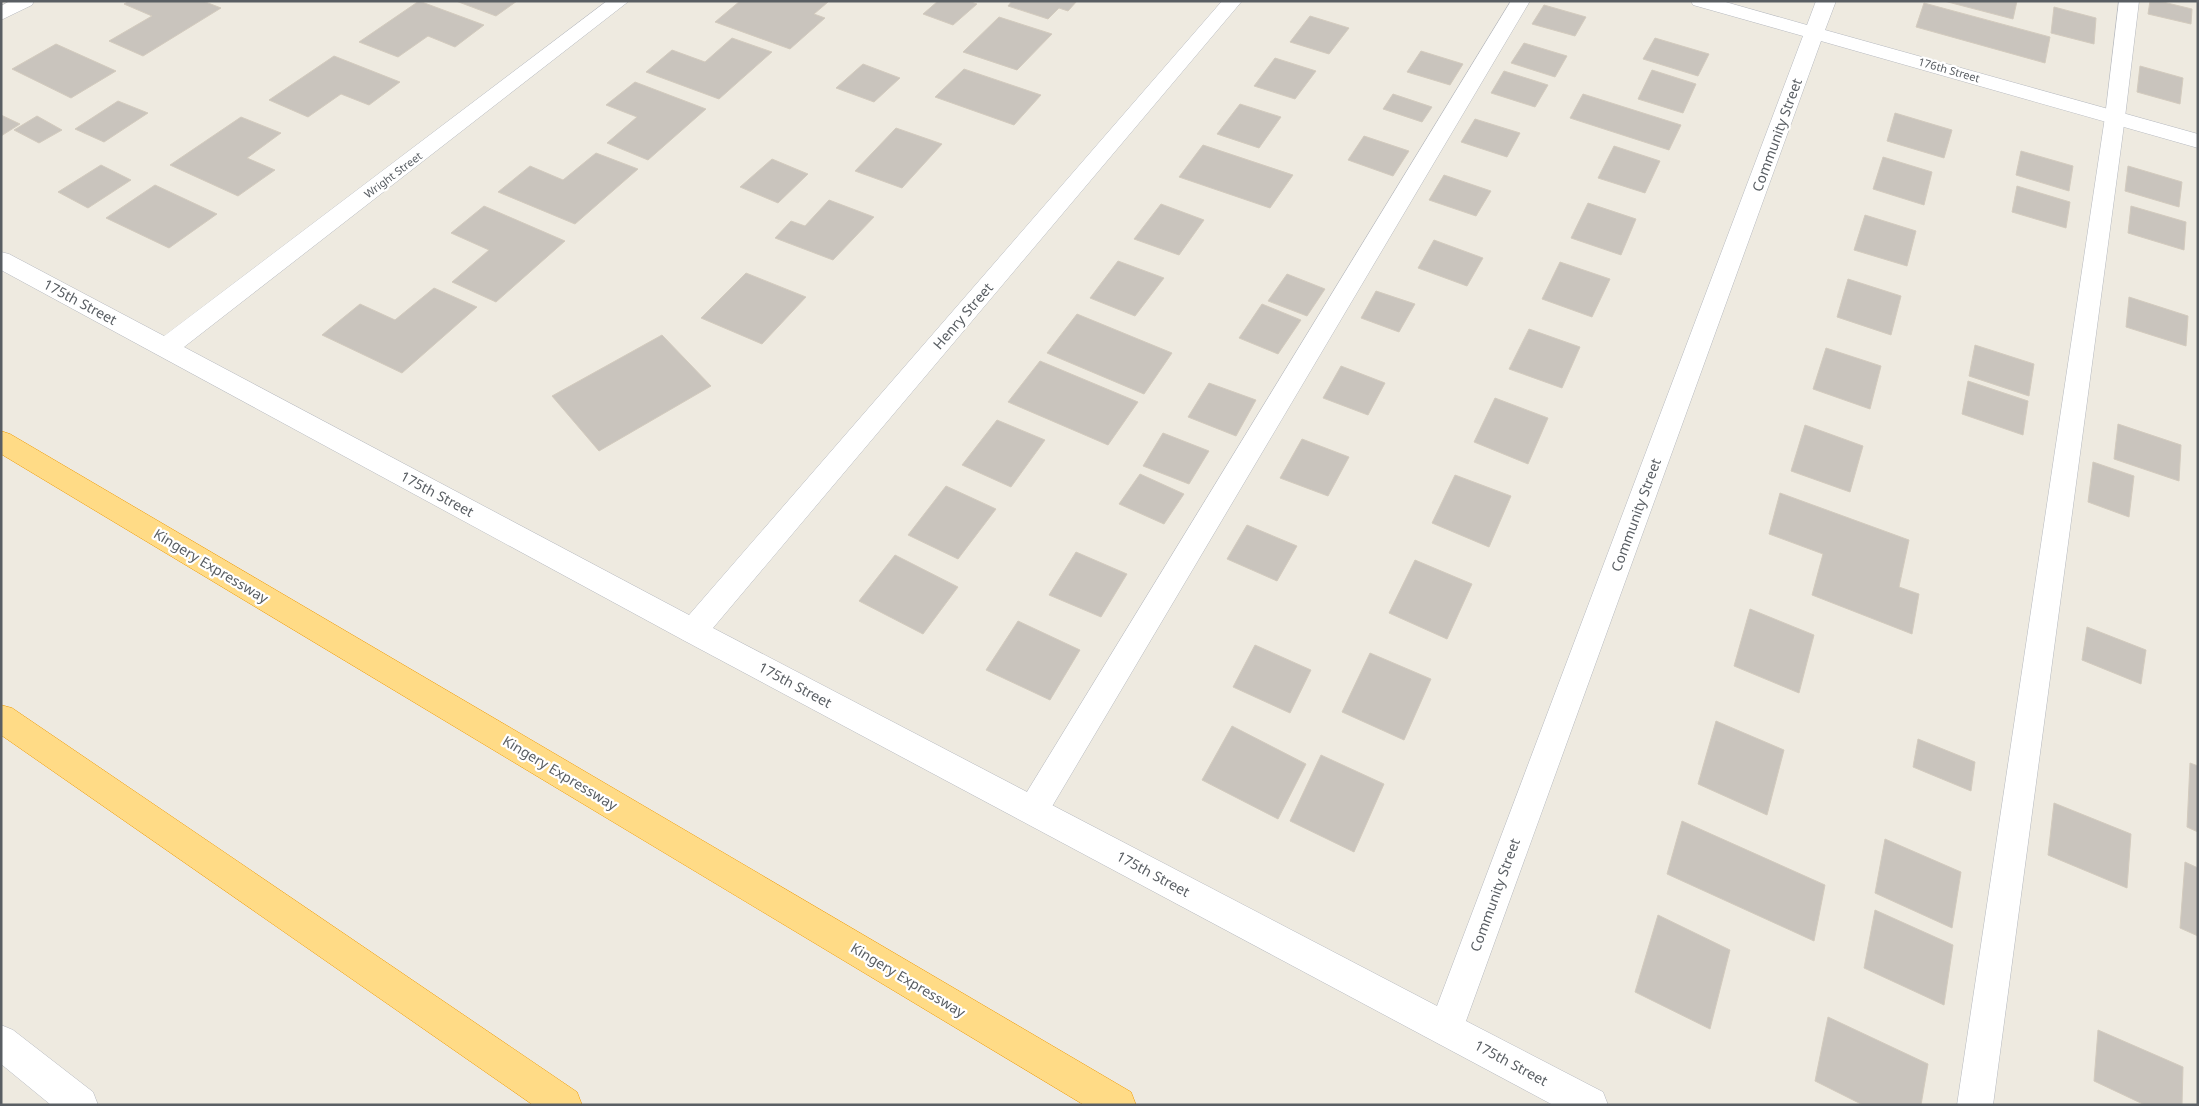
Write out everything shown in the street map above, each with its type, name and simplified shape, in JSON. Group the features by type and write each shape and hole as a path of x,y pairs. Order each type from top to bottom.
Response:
{"highway":[{"name":"Kingery Expressway","path":"1,441 1118,1105"},
{"path":"1,718 564,1105"}],"street":[{"path":"1,14 25,1"},
{"name":"Wright Street","path":"166,348 620,1"},
{"name":"Henry Street","path":"693,631 1233,1"},
{"path":"1033,810 1521,1"},
{"name":"176th Street","path":"1700,1 2198,141"},
{"name":"Community Street","path":"1446,1028 1826,1"},
{"path":"1975,1105 2115,117 2129,1"},
{"name":"175th Street","path":"1,260 693,631 1590,1105"},
{"path":"1,1042 80,1105"}],"building":[{"path":"129,1 203,1 221,8 143,56 109,41 152,16 124,4"},
{"path":"419,1 484,25 455,47 428,36 398,57 359,42"},
{"path":"456,1 517,1 496,16"},
{"path":"740,1 828,2 814,14 825,18 790,49 715,22"},
{"path":"938,1 968,1 977,4 953,25 923,14"},
{"path":"1012,1 1077,1 1068,11 1059,8 1048,19 1008,6"},
{"path":"1944,1 2017,1 2013,19"},
{"path":"2150,1 2159,1 2192,9 2191,24 2148,14"},
{"path":"1924,3 2050,37 2045,63 1916,27"},
{"path":"1544,5 1586,17 1575,36 1532,24"},
{"path":"2054,7 2096,18 2094,44 2051,33"},
{"path":"1310,16 1349,28 1329,54 1290,42"},
{"path":"999,17 1052,34 1017,70 963,52"},
{"path":"732,38 772,52 719,99 646,72 672,50 705,62"},
{"path":"1655,38 1709,54 1698,76 1643,59"},
{"path":"1524,43 1567,56 1555,77 1511,63"},
{"path":"56,44 116,71 71,98 12,69"},
{"path":"1421,51 1463,64 1450,85 1407,72"},
{"path":"334,56 400,82 369,105 341,94 308,117 269,100"},
{"path":"1275,58 1316,71 1295,99 1254,86"},
{"path":"863,64 900,78 874,102 836,88"},
{"path":"2140,66 2183,78 2180,104 2137,92"},
{"path":"964,69 1041,95 1014,125 935,97"},
{"path":"1652,70 1696,84 1683,113 1638,99"},
{"path":"1504,71 1548,85 1535,107 1491,93"},
{"path":"635,82 706,109 648,160 607,143 637,117 606,105"},
{"path":"1393,94 1432,107 1422,122 1383,109"},
{"path":"1583,94 1681,125 1669,150 1570,118"},
{"path":"118,101 148,113 104,142 75,129"},
{"path":"1240,104 1281,117 1259,148 1217,134"},
{"path":"1895,113 1952,130 1944,158 1887,141"},
{"path":"1,115 20,124 1,136"},
{"path":"37,116 62,130 39,143 14,130"},
{"path":"241,117 281,133 247,158 275,170 238,196 170,165"},
{"path":"1475,119 1520,133 1507,157 1461,142"},
{"path":"896,128 942,144 902,188 855,171"},
{"path":"1364,136 1409,151 1393,176 1348,160"},
{"path":"1203,145 1293,175 1270,208 1179,177"},
{"path":"1614,146 1660,161 1645,193 1598,178"},
{"path":"2021,151 2073,166 2069,191 2016,175"},
{"path":"596,153 638,169 575,224 498,192 530,166 563,180"},
{"path":"1883,157 1932,172 1924,205 1873,189"},
{"path":"772,159 808,174 778,203 740,187"},
{"path":"101,165 131,180 88,208 58,192"},
{"path":"2128,166 2182,182 2179,207 2125,191"},
{"path":"1444,175 1491,191 1476,216 1429,200"},
{"path":"155,185 217,214 169,248 106,218"},
{"path":"2017,186 2070,202 2066,228 2012,212"},
{"path":"829,200 874,217 833,260 775,238 791,221 805,226"},
{"path":"1588,203 1636,219 1621,255 1571,238"},
{"path":"1161,204 1204,220 1179,255 1134,239"},
{"path":"484,206 565,241 496,302 452,282 489,250 451,233"},
{"path":"2131,206 2186,222 2184,250 2128,233"},
{"path":"1865,215 1916,231 1907,266 1854,250"},
{"path":"1434,240 1483,258 1467,286 1418,268"},
{"path":"1118,261 1164,278 1135,316 1090,298"},
{"path":"1560,262 1610,279 1592,317 1542,299"},
{"path":"746,273 806,297 762,344 701,318"},
{"path":"1287,274 1325,289 1307,316 1268,301"},
{"path":"1848,279 1901,296 1891,335 1837,317"},
{"path":"434,288 477,307 402,373 322,335 360,304 395,320"},
{"path":"1376,291 1415,304 1399,332 1361,318"},
{"path":"2129,297 2188,316 2186,346 2126,327"},
{"path":"1262,304 1301,320 1278,354 1239,338"},
{"path":"1077,314 1172,353 1144,394 1047,353"},
{"path":"1529,329 1580,347 1562,388 1509,369"},
{"path":"662,335 711,386 599,451 552,396"},
{"path":"1975,345 2034,364 2029,396 1969,376"},
{"path":"1826,348 1881,366 1870,409 1813,389"},
{"path":"1040,361 1138,402 1108,445 1008,402"},
{"path":"1341,366 1385,383 1368,415 1323,398"},
{"path":"1968,381 2028,401 2023,435 1962,414"},
{"path":"1209,383 1256,400 1236,436 1188,417"},
{"path":"1495,398 1548,418 1528,464 1474,442"},
{"path":"997,420 1045,440 1011,487 962,465"},
{"path":"2118,424 2181,445 2179,481 2114,459"},
{"path":"1805,425 1863,446 1850,492 1791,471"},
{"path":"1163,433 1209,451 1189,484 1143,466"},
{"path":"1302,439 1349,457 1328,496 1280,478"},
{"path":"2093,462 2134,476 2129,517 2088,502"},
{"path":"1140,474 1184,494 1164,524 1119,504"},
{"path":"1455,475 1511,496 1489,547 1432,523"},
{"path":"946,486 996,509 958,559 908,535"},
{"path":"1780,493 1909,540 1899,587 1919,594 1912,634 1812,595 1823,554 1769,534"},
{"path":"1247,525 1297,546 1277,581 1227,559"},
{"path":"1076,552 1127,574 1101,617 1049,595"},
{"path":"895,555 958,587 923,634 859,601"},
{"path":"1415,560 1472,584 1447,639 1389,613"},
{"path":"1750,609 1814,635 1799,693 1734,666"},
{"path":"1018,621 1080,650 1050,700 986,670"},
{"path":"2087,627 2146,650 2141,684 2082,660"},
{"path":"1255,645 1311,670 1290,713 1233,687"},
{"path":"1370,653 1431,679 1404,740 1342,712"},
{"path":"1716,721 1784,750 1767,815 1698,784"},
{"path":"1232,726 1306,764 1278,819 1202,780"},
{"path":"1918,739 1975,762 1971,791 1913,767"},
{"path":"1321,755 1384,784 1354,852 1290,821"},
{"path":"2190,763 2198,766 2198,832 2187,827"},
{"path":"2054,803 2131,834 2127,888 2048,855"},
{"path":"1682,821 1825,885 1814,941 1667,874"},
{"path":"1885,839 1961,872 1952,928 1875,893"},
{"path":"2185,862 2198,868 2198,936 2180,928"},
{"path":"1875,910 1953,945 1944,1005 1864,968"},
{"path":"1658,915 1730,950 1710,1029 1635,992"},
{"path":"1828,1017 1928,1064 1921,1105 1863,1105 1815,1081"},
{"path":"2098,1030 2183,1067 2182,1105 2145,1105 2094,1081"}]}
